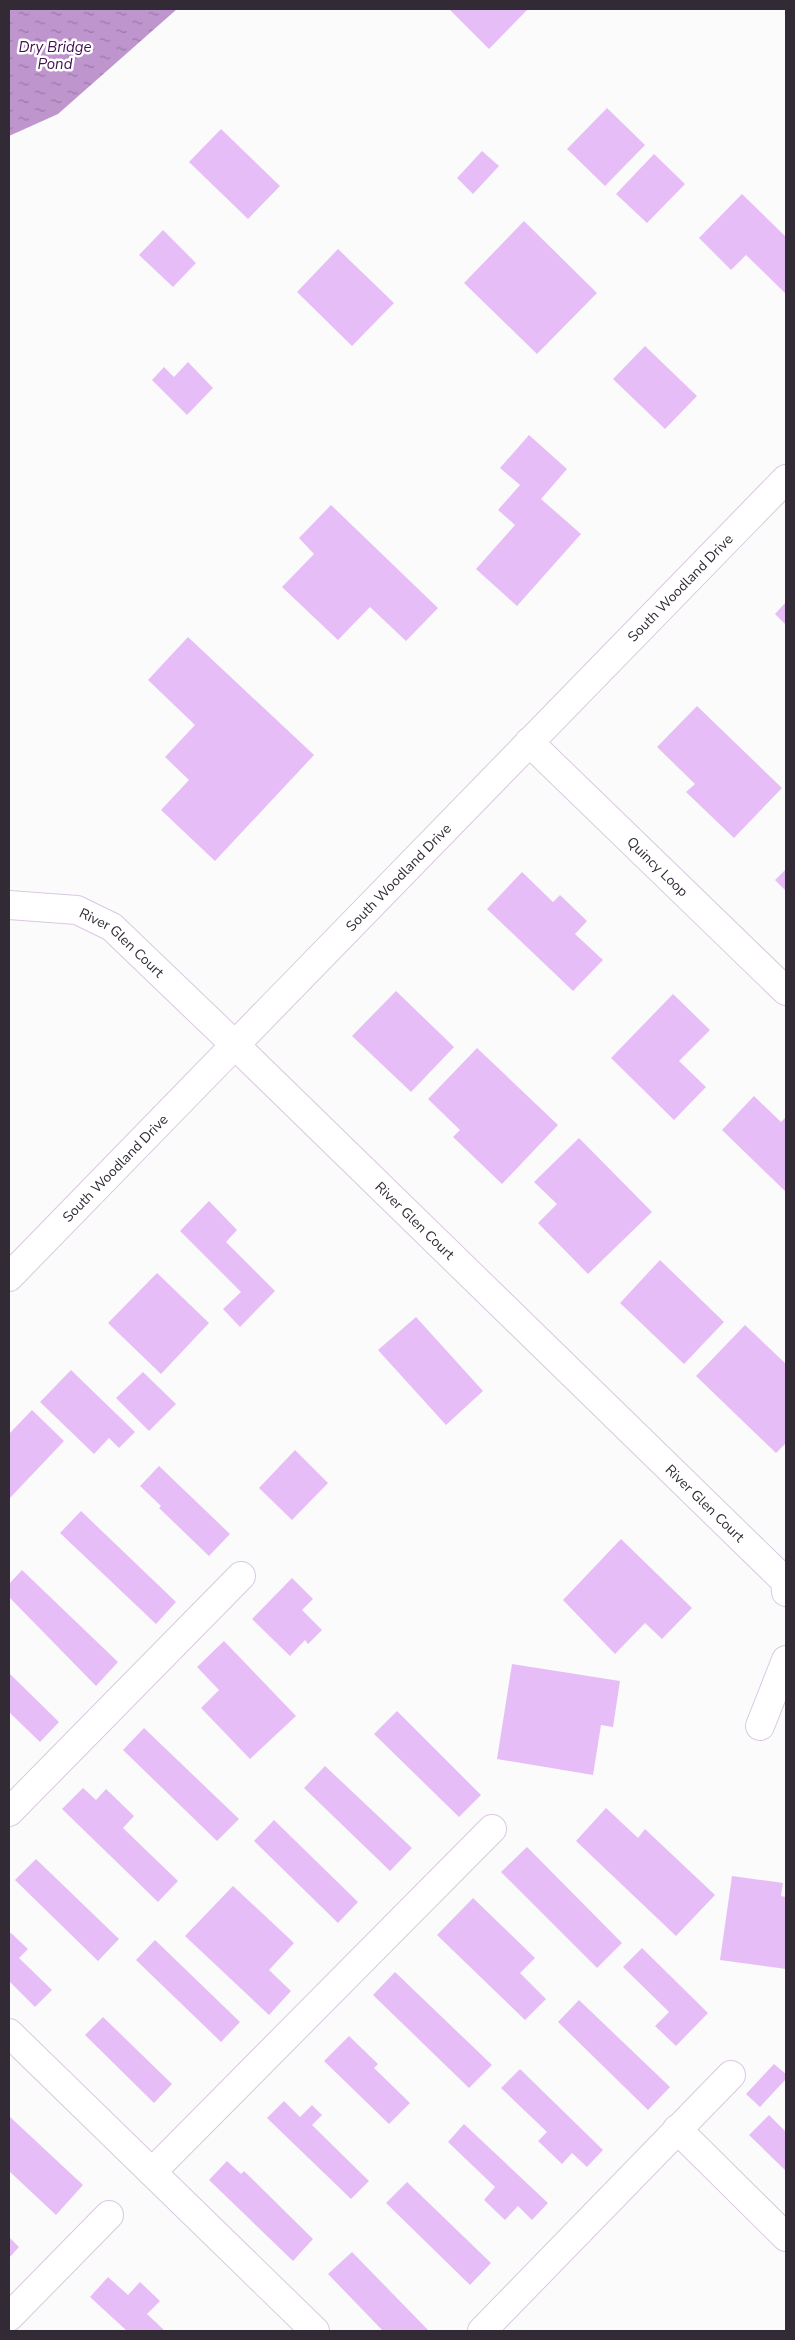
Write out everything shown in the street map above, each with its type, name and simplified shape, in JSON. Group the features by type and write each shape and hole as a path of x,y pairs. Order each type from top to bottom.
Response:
{"street":[{"name":"South Woodland Drive","path":"9,1276 786,479"},
{"name":"Quincy Loop","path":"529,742 786,991"},
{"name":"River Glen Court","path":"9,906 77,910 112,927 235,1044 785,1581 786,1592"},
{"path":"9,1812 241,1576"},
{"path":"760,1726 786,1660"},
{"path":"152,2172 492,1829"},
{"path":"9,2033 315,2331"},
{"path":"482,2331 731,2075"},
{"path":"677,2129 786,2237"},
{"path":"9,2317 109,2215"}],"water":[{"name":"Dry Bridge Pond","path":"9,9 177,9 58,114 9,136"}],"building":[{"path":"449,9 528,9 489,49"},
{"path":"607,108 645,145 605,186 567,149"},
{"path":"221,129 280,186 248,219 189,162"},
{"path":"482,151 499,166 473,194 457,178"},
{"path":"654,154 685,184 647,223 616,194"},
{"path":"742,194 786,237 786,294 746,255 731,270 699,238"},
{"path":"524,221 597,293 537,354 464,283"},
{"path":"163,230 196,263 173,287 139,255"},
{"path":"338,249 394,303 352,346 297,292"},
{"path":"645,346 697,396 665,429 613,379"},
{"path":"188,362 213,388 187,415 152,380 164,367 174,377"},
{"path":"529,435 567,469 541,499 581,534 517,606 476,569 515,525 498,510 520,485 500,468"},
{"path":"331,505 438,608 406,641 370,607 338,640 282,587 314,554 299,538"},
{"path":"786,602 786,625 775,614"},
{"path":"188,637 314,755 215,861 161,810 189,780 165,757 195,725 148,680"},
{"path":"697,706 782,788 734,838 686,792 695,784 657,747"},
{"path":"786,869 786,891 775,880"},
{"path":"522,872 553,902 560,895 587,921 575,934 603,960 573,991 487,909"},
{"path":"396,991 454,1047 411,1092 352,1036"},
{"path":"673,994 710,1030 679,1061 706,1087 674,1120 611,1058"},
{"path":"477,1048 558,1125 502,1184 453,1137 460,1130 428,1099"},
{"path":"754,1096 781,1122 786,1117 786,1192 722,1130"},
{"path":"579,1138 652,1212 588,1274 538,1223 557,1204 534,1182"},
{"path":"209,1201 237,1230 226,1242 275,1291 240,1327 223,1309 241,1292 180,1231"},
{"path":"660,1260 724,1322 684,1364 620,1303"},
{"path":"157,1273 209,1323 161,1374 108,1323"},
{"path":"416,1317 483,1391 446,1425 378,1350"},
{"path":"745,1325 786,1364 786,1443 776,1453 696,1376"},
{"path":"71,1370 135,1432 119,1448 109,1438 94,1454 40,1402"},
{"path":"143,1372 176,1404 149,1431 116,1398"},
{"path":"32,1410 64,1441 9,1499 9,1434"},
{"path":"295,1450 328,1483 292,1520 259,1488"},
{"path":"159,1466 230,1534 209,1556 159,1508 161,1506 140,1486"},
{"path":"81,1511 176,1602 156,1624 60,1533"},
{"path":"621,1539 692,1608 662,1639 645,1623 615,1654 563,1600"},
{"path":"22,1570 118,1662 96,1686 9,1597 9,1584"},
{"path":"292,1578 313,1599 302,1610 322,1630 308,1644 305,1640 290,1656 252,1619"},
{"path":"224,1641 296,1716 250,1759 201,1708 219,1690 197,1667"},
{"path":"512,1664 620,1681 613,1727 601,1725 593,1775 497,1759"},
{"path":"9,1673 59,1722 40,1742 9,1712"},
{"path":"397,1711 481,1795 459,1817 374,1734"},
{"path":"144,1728 239,1819 217,1841 123,1750"},
{"path":"325,1766 412,1848 390,1871 304,1788"},
{"path":"83,1788 96,1800 106,1789 134,1816 123,1828 178,1881 158,1902 62,1809"},
{"path":"606,1808 638,1838 645,1829 715,1895 676,1936 576,1841"},
{"path":"274,1820 358,1902 338,1923 254,1841"},
{"path":"527,1847 622,1943 597,1968 501,1872"},
{"path":"36,1859 119,1939 98,1961 15,1880"},
{"path":"732,1876 783,1883 781,1896 786,1897 786,1969 720,1960"},
{"path":"233,1886 294,1943 269,1970 291,1991 269,2015 185,1936"},
{"path":"473,1898 535,1958 520,1973 546,1999 525,2020 437,1935"},
{"path":"11,1933 28,1949 19,1958 52,1990 35,2007 9,1981 9,1934"},
{"path":"155,1940 240,2022 221,2042 136,1960"},
{"path":"642,1948 708,2013 676,2046 655,2026 669,2012 623,1967"},
{"path":"395,1972 492,2065 469,2088 373,1995"},
{"path":"579,2000 670,2087 648,2110 558,2022"},
{"path":"103,2017 172,2084 154,2103 85,2035"},
{"path":"349,2036 378,2064 374,2068 410,2103 389,2124 324,2061"},
{"path":"774,2064 786,2074 786,2079 760,2107 746,2094"},
{"path":"520,2069 603,2150 587,2167 572,2153 562,2164 538,2141 547,2132 501,2088"},
{"path":"284,2101 300,2117 312,2105 322,2115 312,2125 369,2181 351,2199 267,2118"},
{"path":"769,2115 786,2132 786,2171 749,2135"},
{"path":"9,2116 83,2185 56,2215 9,2171"},
{"path":"464,2124 548,2203 532,2220 518,2206 505,2220 484,2200 495,2187 448,2142"},
{"path":"227,2161 241,2174 244,2171 313,2239 293,2261 209,2180"},
{"path":"407,2182 491,2263 470,2285 386,2203"},
{"path":"9,2237 19,2247 9,2258"},
{"path":"352,2252 429,2331 383,2331 328,2274"},
{"path":"108,2277 128,2295 140,2282 160,2301 147,2314 165,2331 127,2331 90,2297"}]}
